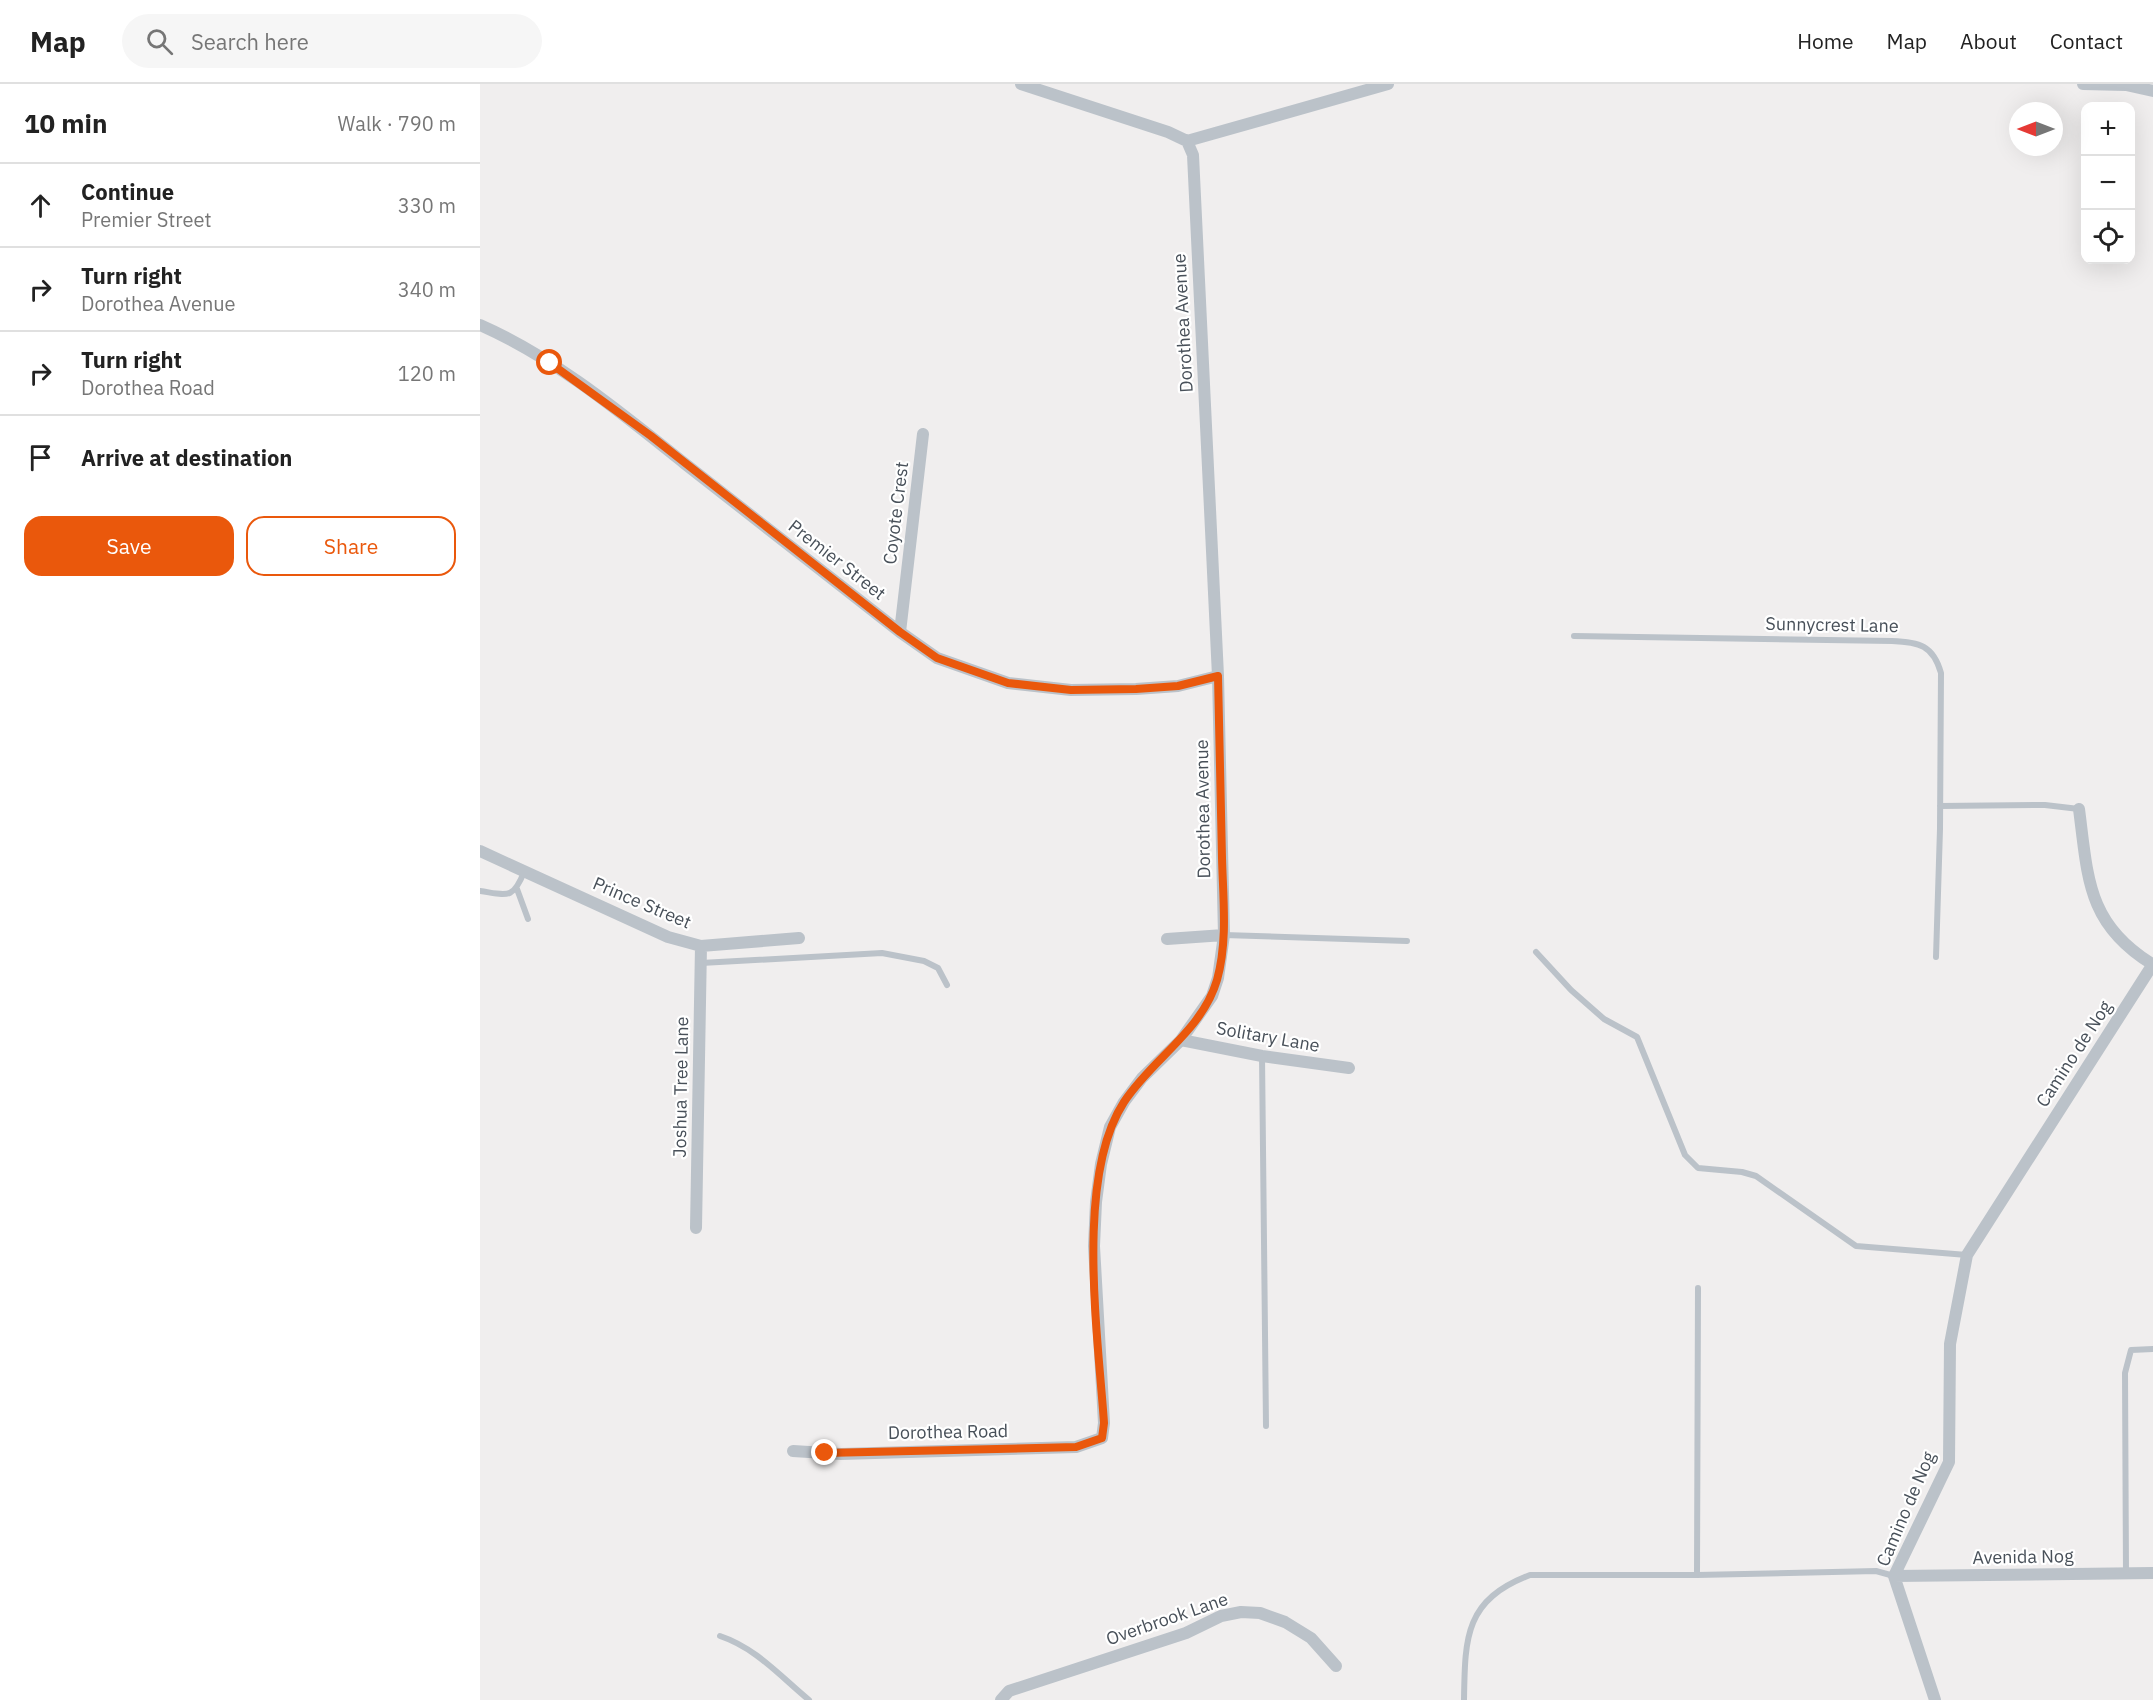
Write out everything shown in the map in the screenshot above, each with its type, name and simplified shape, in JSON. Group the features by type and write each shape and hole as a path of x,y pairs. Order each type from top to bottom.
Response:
{"street":[{"path":"1021,84 1168,132 1187,141 1388,84"},
{"path":"2083,84 2126,85 2153,91"},
{"name":"Dorothea Avenue","path":"1102,1438 1104,1423 1094,1246 1095,1202 1101,1164 1110,1127 1124,1102 1142,1078 1181,1040 1212,996 1218,978 1224,935 1218,676 1193,156 1187,141"},
{"name":"Premier Street","path":"480,325 497,332 569,376 651,436 900,632 937,658 1008,683 1071,690 1178,686 1218,676"},
{"name":"Coyote Crest","path":"900,632 923,434"},
{"path":"2079,809 2089,885 2097,907 2110,929 2136,954 2153,964"},
{"name":"Prince Street","path":"480,851 668,937 701,946 799,938"},
{"path":"1167,939 1224,935"},
{"name":"Joshua Tree Lane","path":"696,1228 701,946"},
{"name":"Camino de Nog","path":"1935,1700 1894,1576 1949,1462 1950,1344 1967,1255 2153,964"},
{"name":"Solitary Lane","path":"1181,1040 1262,1056 1349,1068"},
{"name":"Dorothea Road","path":"793,1451 841,1454 1076,1447 1102,1438"},
{"name":"Avenida Nog","path":"1894,1576 2153,1573"},
{"name":"Overbrook Lane","path":"1001,1700 1009,1691 1186,1633 1221,1616 1240,1612 1260,1613 1285,1622 1311,1638 1336,1666"}],"lane":[{"name":"Sunnycrest Lane","path":"1574,636 1892,641 1908,642 1928,648 1937,659 1941,673 1936,957"},
{"path":"1940,806 2044,805 2079,809"},
{"path":"524,871 517,889 528,919"},
{"path":"480,891 504,894 517,889"},
{"path":"1224,935 1407,941"},
{"path":"1536,952 1571,990 1604,1019 1637,1037 1685,1155 1698,1168 1742,1172 1756,1176 1856,1246 1967,1255"},
{"path":"701,963 882,953 924,961 938,968 947,985"},
{"path":"1262,1056 1266,1426"},
{"path":"1697,1575 1698,1288"},
{"path":"2126,1573 2125,1373 2131,1350 2153,1349"},
{"path":"1464,1700 1472,1623 1480,1607 1512,1582 1530,1575 1697,1575 1876,1571 1894,1576"},
{"path":"720,1636 735,1641 776,1669 809,1700"}],"route":[{"path":"550,363 651,436 900,632 937,658 1008,683 1071,690 1178,686 1218,676 1224,935 1218,978 1212,996 1181,1040 1142,1078 1124,1102 1110,1127 1095,1202 1096,1313 1104,1423 1102,1438 1076,1447 825,1453"}]}
